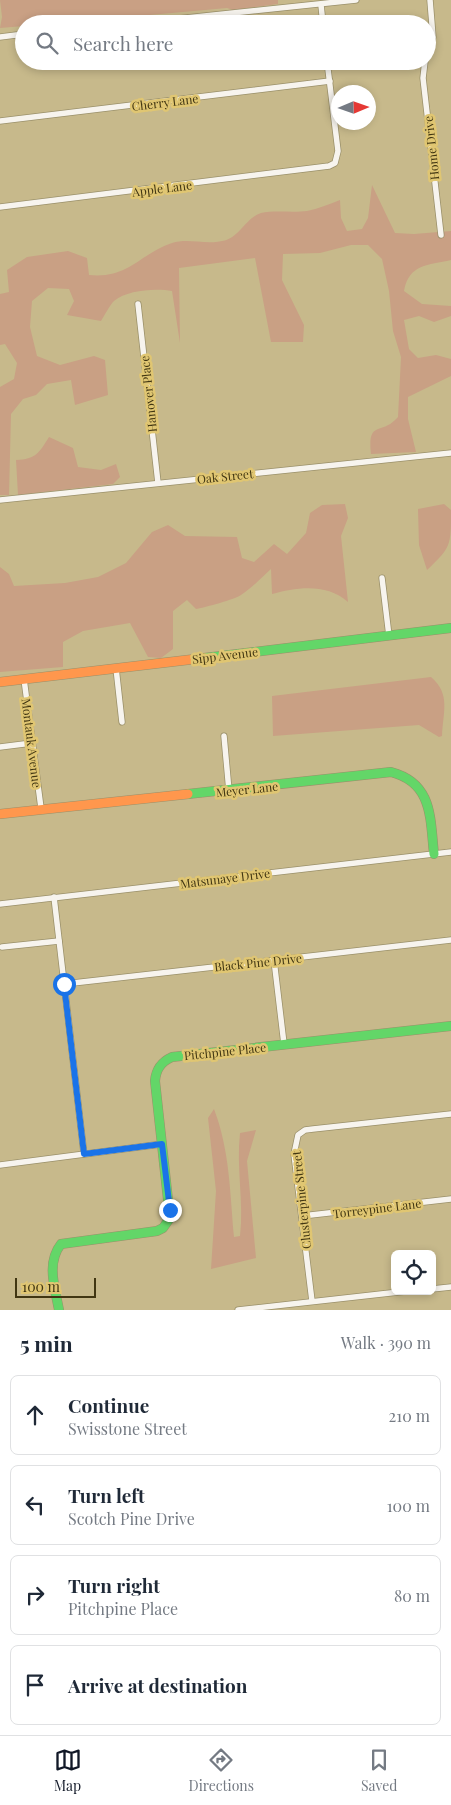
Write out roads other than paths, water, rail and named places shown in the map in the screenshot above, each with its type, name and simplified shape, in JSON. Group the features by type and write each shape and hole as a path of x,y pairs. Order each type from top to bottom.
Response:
{"street":[{"path":"220,15 356,0"},
{"path":"430,0 431,15"},
{"path":"321,5 322,15"},
{"path":"0,37 15,35"},
{"path":"328,70 330,81"},
{"name":"Home Drive","path":"424,70 423,78 441,236"},
{"name":"Cherry Lane","path":"0,121 330,81"},
{"name":"Apple Lane","path":"0,207 324,168 338,157 330,81"},
{"name":"Hanover Place","path":"138,304 158,483"},
{"name":"Oak Street","path":"0,500 451,453"},
{"path":"382,578 389,636"},
{"name":"Sipp Avenue","path":"0,682 451,628"},
{"path":"116,668 122,722"},
{"name":"Montauk Avenue","path":"24,679 40,808"},
{"path":"224,736 229,791"},
{"path":"0,747 32,743"},
{"name":"Meyer Lane","path":"0,814 40,808 229,791 392,772 413,779 427,798 434,854"},
{"name":"Matsunaye Drive","path":"0,904 451,852"},
{"path":"54,897 84,1154"},
{"name":"Black Pine Drive","path":"64,984 451,940"},
{"path":"2,947 59,941"},
{"path":"274,960 284,1044"},
{"name":"Pitchpine Place","path":"59,1310 53,1263 56,1249 61,1244 157,1231 168,1223 170,1210 155,1081 158,1065 164,1060 172,1057 451,1026"},
{"name":"Clusterpine Street","path":"312,1301 294,1154 295,1142 298,1136 305,1130 451,1114"},
{"path":"0,1165 162,1144"},
{"name":"Torreypine Lane","path":"302,1216 451,1199"},
{"path":"436,1289 451,1287"},
{"path":"238,1310 391,1293"}]}
